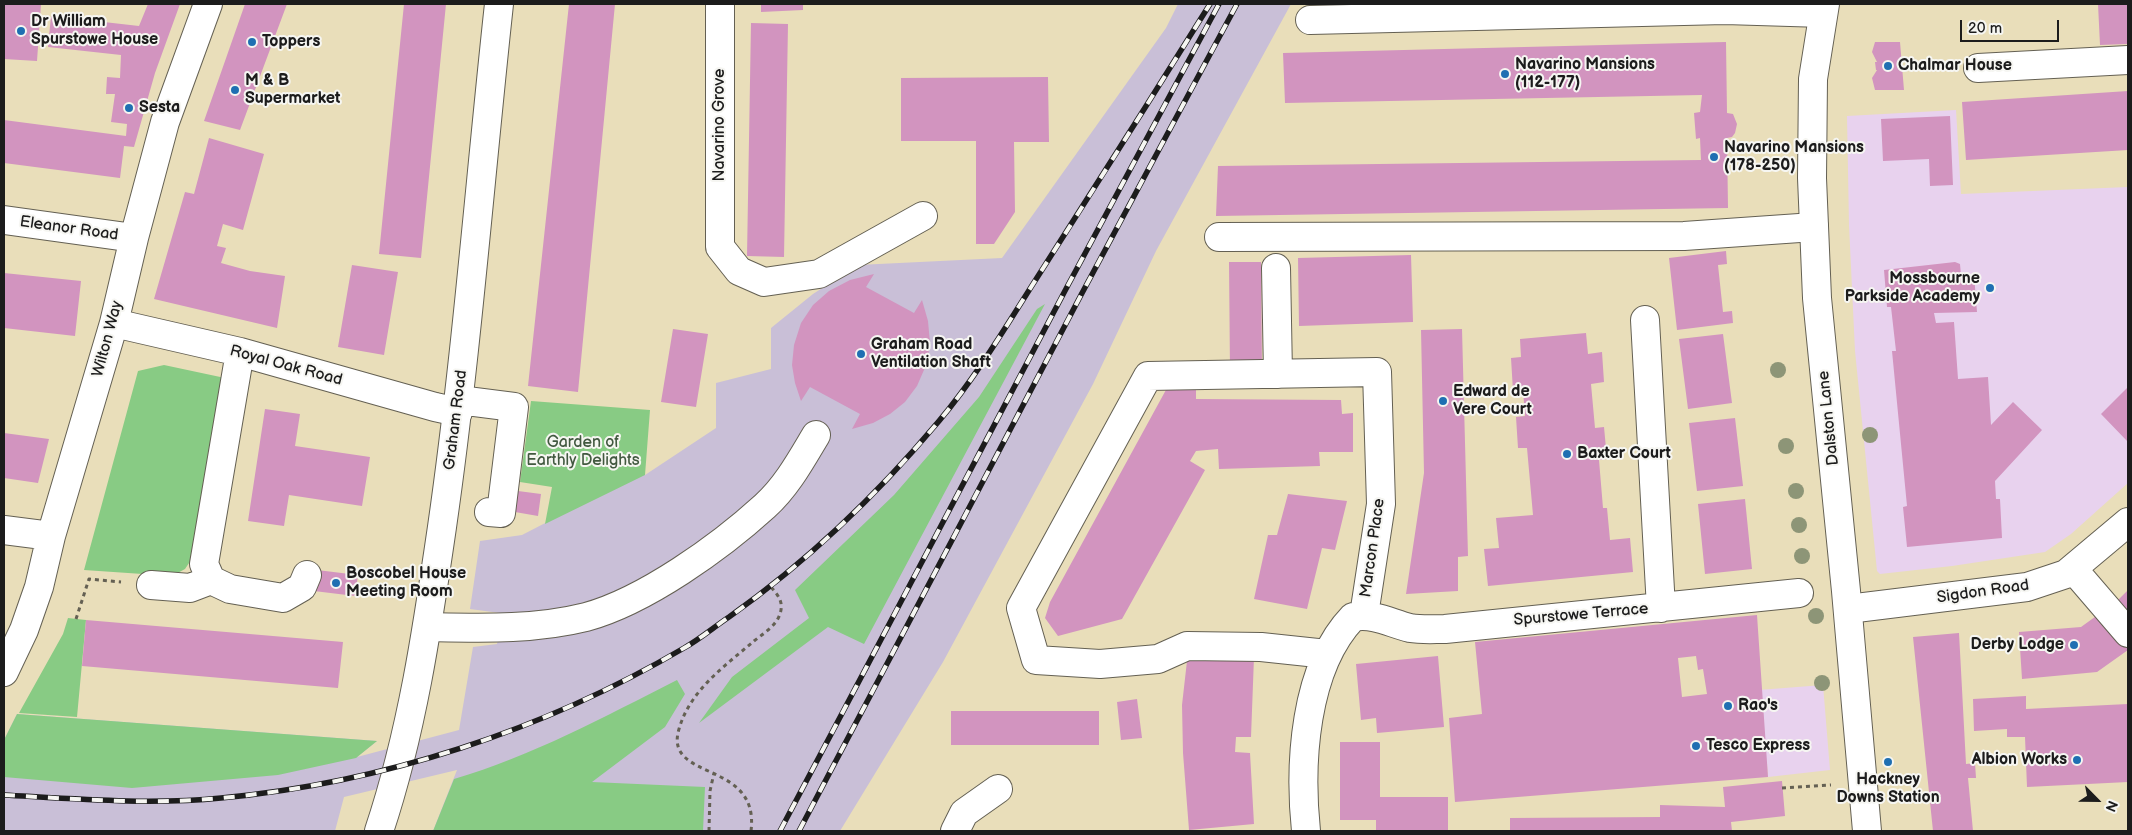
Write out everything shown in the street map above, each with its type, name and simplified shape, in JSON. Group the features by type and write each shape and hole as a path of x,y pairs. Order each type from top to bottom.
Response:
{"street":[{"name":"Wilton Way","path":"4,672 24,630 39,587 51,536 114,323 134,238 165,122 208,4"},
{"name":"Graham Road","path":"379,831 394,784 411,715 427,627 458,406 499,4"},
{"name":"Navarino Grove","path":"720,4 720,247 739,271 764,282 819,274 923,216"},
{"path":"1310,20 1824,8"},
{"name":"Dalston Lane","path":"1824,8 1813,80 1812,178 1817,298 1848,609 1867,831"},
{"path":"1978,68 2128,60"},
{"name":"Eleanor Road","path":"4,220 134,238"},
{"path":"1219,237 1684,236 1814,227"},
{"path":"1276,268 1278,374"},
{"path":"1645,320 1662,608"},
{"name":"Royal Oak Road","path":"114,323 240,352 435,407 514,407 501,513 489,512"},
{"path":"240,352 204,564 211,580 230,589 283,598 302,587 307,576"},
{"name":"Marcon Place","path":"1306,831 1305,742 1314,696 1327,654 1353,617 1364,615 1381,504 1377,372 1148,376 1022,608 1036,660 1100,664 1158,658 1187,646 1261,647 1327,654"},
{"path":"427,627 500,628 541,625 587,616 632,599 666,581 722,541 766,505 794,472 816,435"},
{"name":"Sigdon Road","path":"1848,609 2027,587 2066,574 2128,522"},
{"path":"4,530 51,536"},
{"path":"2073,568 2128,633"},
{"path":"151,585 190,588 211,580"},
{"name":"Spurstowe Terrace","path":"1364,615 1422,630 1662,608 1799,593"},
{"path":"955,831 964,813 998,789"},
{"path":"1859,831 1867,831"}],"path":[{"path":"76,619 89,579 151,585"},
{"path":"751,831 753,816 747,799 736,786 714,773 691,763 681,754 677,743 678,730 694,697 710,679 775,624 781,607 780,598 770,587"},
{"path":"709,831 710,791 714,773"},
{"path":"1782,788 1839,785"}],"shaded area":[{"path":"1178,4 1291,4 1156,251 1093,384 943,662 840,831 433,831 457,770 344,797 335,831 4,831 4,740 17,714 377,741 357,757 459,730 473,647 497,644 500,628 500,613 470,609 480,541 522,535 644,472 645,475 716,428 716,383 771,369 771,328 813,294 858,265 1002,258 1166,28"},
{"name":"Mossbourne Parkside Academy","path":"1956,110 1961,194 2128,187 2128,483 2071,534 2045,552 1952,566 1880,574 1877,571 1855,351 1849,225 1847,116"},
{"path":"1823,685 1830,770 1768,777 1767,763 1707,694"}],"green space":[{"path":"1045,304 864,644 828,627 699,723 732,677 809,618 795,590 894,495 979,397 1037,309"},
{"path":"164,365 225,378 197,551 185,569 172,576 84,570 138,371"},
{"name":"Garden of Earthly Delights","path":"531,401 650,410 645,475 545,524 552,487 520,482"},
{"path":"68,618 86,620 77,717 19,713 63,634"},
{"path":"677,680 685,694 665,727 592,782 705,787 703,831 433,831 454,779 483,770 540,747 595,722"},
{"path":"17,714 377,741 356,758 278,775 132,788 4,777 4,740"}],"building":[{"name":"Dr William Spurstowe House","path":"4,4 41,4 37,61 4,59"},
{"path":"148,4 180,4 155,73 134,147 124,146 120,178 4,163 4,120 126,136 127,124 111,122 115,94 106,94 107,77 120,78 121,55 48,47 51,16 139,26"},
{"path":"245,4 287,4 240,130 204,121"},
{"path":"404,4 446,4 421,258 379,254"},
{"path":"569,4 615,4 578,392 528,386"},
{"path":"761,4 803,4 803,10 761,12"},
{"path":"2098,4 2128,4 2128,44 2100,45"},
{"path":"751,23 788,24 784,257 747,256"},
{"path":"1726,42 1727,113 1733,114 1737,124 1735,133 1732,137 1727,138 1728,208 1216,216 1218,166 1701,160 1700,138 1696,139 1694,113 1700,112 1702,95 1285,103 1283,53"},
{"name":"Chalmar House","path":"1875,42 1900,42 1904,90 1875,90 1872,78 1877,70 1875,62 1877,62 1872,52"},
{"path":"1048,77 1049,142 1014,142 1015,212 994,244 976,244 976,141 901,141 901,78"},
{"path":"2128,91 2128,150 1966,160 1962,102"},
{"path":"1950,116 1953,185 1930,186 1929,159 1883,161 1881,119"},
{"path":"209,138 264,154 243,230 223,224 217,246 226,248 221,263 250,271 285,276 277,328 154,299 185,192 194,194"},
{"path":"1726,251 1727,264 1718,265 1723,312 1732,311 1733,323 1677,330 1669,258"},
{"path":"1411,255 1413,322 1299,326 1298,258"},
{"path":"1229,262 1261,262 1262,372 1230,372"},
{"path":"1955,262 1960,264 1961,275 1974,275 1977,312 1934,313 1936,323 1954,322 1958,379 1988,377 1991,425 2013,402 2042,430 1995,481 1996,499 2000,499 2002,538 1907,547 1903,507 1907,506 1892,351 1896,351 1891,307 1887,307 1884,270"},
{"path":"352,265 398,272 384,355 338,347"},
{"path":"4,273 81,281 75,336 4,328"},
{"name":"Graham Road Ventilation Shaft","path":"874,274 866,287 914,313 922,300 928,321 930,343 927,363 917,386 905,402 890,414 873,423 852,429 860,414 810,387 801,401 792,365 794,345 801,323 813,305 829,291 850,280"},
{"path":"673,329 708,334 696,407 661,402"},
{"name":"Edward de Vere Court","path":"1462,329 1468,556 1458,557 1458,591 1406,594 1424,473 1421,330"},
{"name":"Baxter Court","path":"1586,333 1588,354 1602,352 1604,382 1591,384 1595,428 1604,427 1607,459 1599,460 1603,508 1607,508 1610,540 1630,538 1633,572 1488,586 1484,549 1499,548 1496,518 1533,515 1527,448 1518,448 1516,417 1525,416 1523,390 1513,391 1511,358 1521,357 1520,339"},
{"path":"1723,334 1732,403 1688,409 1679,339"},
{"path":"1167,388 1196,388 1196,399 1341,400 1342,414 1353,413 1353,452 1319,452 1320,466 1219,469 1218,449 1196,451 1190,461 1205,470 1122,619 1058,636 1045,618 1050,602"},
{"path":"2127,388 2128,390 2128,442 2101,414"},
{"path":"265,409 300,414 295,446 370,457 362,506 289,495 284,526 248,521"},
{"path":"1735,418 1743,486 1697,491 1689,423"},
{"path":"4,433 49,439 38,483 4,478"},
{"path":"518,491 541,494 538,516 515,512"},
{"path":"1288,494 1347,501 1335,550 1322,548 1307,609 1254,599 1268,535 1277,535"},
{"path":"1745,499 1752,569 1705,574 1698,504"},
{"name":"Boscobel House Meeting Room","path":"317,570 358,575 355,596 314,591"},
{"path":"2128,590 2128,622 2115,603"},
{"name":"Derby Lodge","path":"2106,609 2128,641 2128,650 2097,672 2022,679 2019,632 2081,627"},
{"path":"1757,615 1768,777 1455,802 1449,718 1482,714 1475,642","holes":["1696,656 1698,670 1703,669 1707,694 1682,697 1678,658"]},
{"path":"86,620 343,642 338,688 82,666"},
{"path":"1959,633 1966,764 1975,763 1976,778 1968,778 1973,831 1933,831 1913,637"},
{"path":"1438,656 1444,727 1377,733 1376,718 1361,720 1356,664"},
{"path":"1254,657 1251,737 1236,737 1235,752 1250,753 1254,824 1189,830 1183,753 1182,705 1187,661"},
{"name":"Albion Works","path":"2026,696 2026,709 2128,704 2128,782 2027,787 2025,737 2007,737 2007,729 1974,731 1973,699"},
{"path":"1137,699 1142,738 1121,740 1117,702"},
{"path":"951,711 1099,711 1099,745 951,745"},
{"path":"1340,742 1380,742 1380,797 1448,797 1448,831 1376,831 1376,820 1340,820"},
{"path":"1782,781 1785,816 1731,822 1732,831 1510,831 1510,818 1660,817 1660,805 1725,807 1723,787"}],"railway":[{"path":"4,795 113,801 194,800 282,791 342,780 402,766 519,728 631,677 696,641 758,596 814,550 891,475 953,404 1004,330 1210,4"},
{"path":"780,831 1067,287 1219,4"},
{"path":"799,831 1081,295 1237,4"}],"place":[{"name":"Dr William Spurstowe House","path":"21,31"},
{"name":"Toppers","path":"252,42"},
{"name":"Chalmar House","path":"1888,66"},
{"name":"Navarino Mansions (112-177)","path":"1505,74"},
{"name":"M & B Supermarket","path":"235,90"},
{"name":"Sesta","path":"129,108"},
{"name":"Navarino Mansions (178-250)","path":"1714,157"},
{"name":"Mossbourne Parkside Academy","path":"1990,288"},
{"name":"Graham Road Ventilation Shaft","path":"861,354"},
{"name":"Edward de Vere Court","path":"1443,401"},
{"name":"Baxter Court","path":"1567,454"},
{"name":"Boscobel House Meeting Room","path":"336,583"},
{"name":"Derby Lodge","path":"2074,645"},
{"name":"Rao's","path":"1728,706"},
{"name":"Tesco Express","path":"1696,746"},
{"name":"Albion Works","path":"2077,760"},
{"name":"Hackney Downs Station","path":"1888,762"}]}
